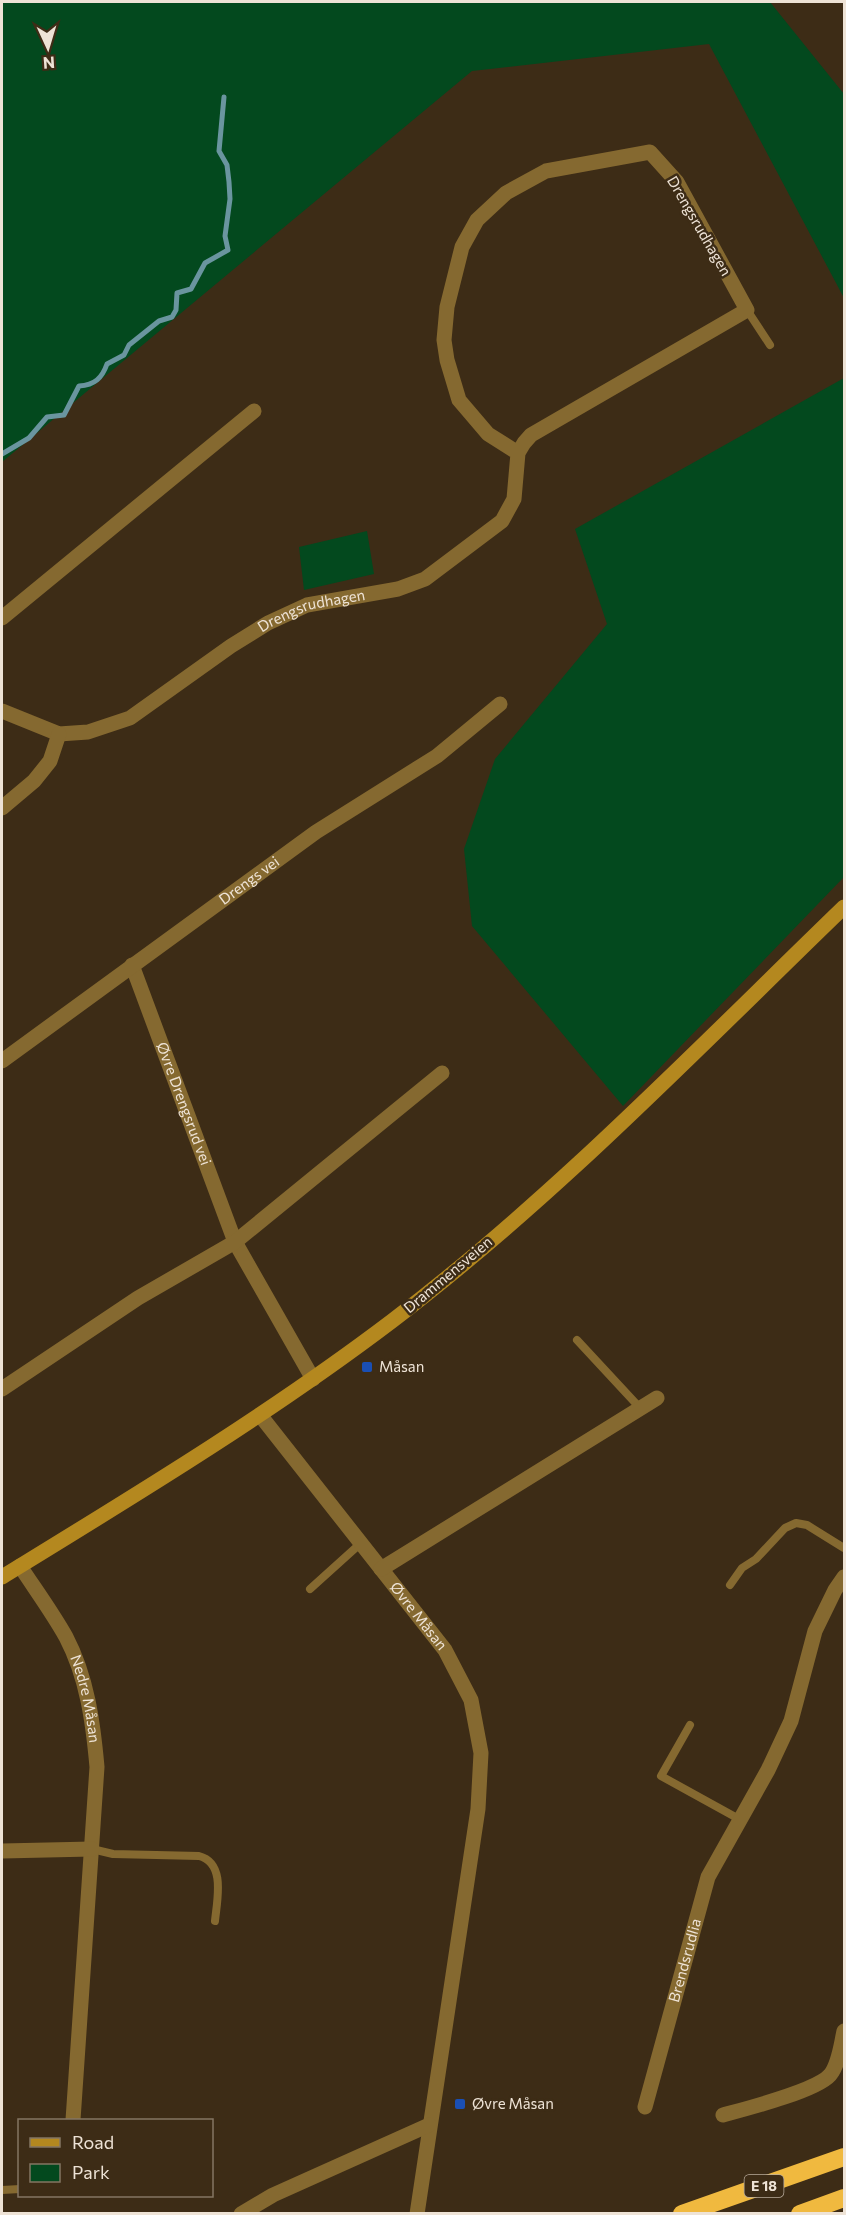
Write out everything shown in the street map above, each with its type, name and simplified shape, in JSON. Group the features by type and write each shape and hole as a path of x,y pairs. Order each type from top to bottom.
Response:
{"highway":[{"name":"E 18","path":"682,2214 844,2157"},
{"path":"800,2214 844,2198"}],"main road":[{"name":"Drammensveien","path":"2,1577 261,1414 393,1320 534,1203 844,907"}],"street":[{"name":"Drengsrudhagen","path":"2,711 59,734 88,732 130,718 231,646 268,623 307,605 398,589 425,579 502,521 514,499 518,453 488,434 459,400 447,360 444,340 447,307 462,247 477,220 506,193 546,171 650,152 676,182 747,310"},
{"path":"518,453 531,435 747,310"},
{"path":"2,618 254,411"},
{"name":"Drengs vei","path":"2,1061 316,832 437,756 500,704"},
{"path":"2,808 34,781 50,761 59,734"},
{"name":"Øvre Drengsrud vei","path":"132,965 235,1242 313,1378"},
{"path":"2,1389 138,1298 235,1242 442,1073"},
{"name":"Øvre Måsan","path":"381,1569 657,1398"},
{"name":"Øvre Måsan","path":"261,1414 445,1650 471,1700 481,1753 478,1809 417,2214"},
{"name":"Nedre Måsan","path":"20,1566 66,1637 84,1681 93,1721 97,1767 73,2119"},
{"name":"Brendsrudlia","path":"645,2108 708,1877 768,1770 791,1721 815,1631 844,1577"},
{"path":"2,1851 92,1849"},
{"path":"723,2115 769,2103 830,2075 838,2058 844,2031"},
{"path":"241,2214 273,2194 429,2125"}],"lane":[{"path":"747,310 770,345"},
{"path":"577,1340 641,1409"},
{"path":"730,1585 742,1568 762,1554 785,1528 796,1523 807,1525 844,1548"},
{"path":"310,1589 361,1543"},
{"path":"690,1725 661,1776 739,1819"},
{"path":"92,1849 114,1854 206,1858 215,1869 218,1879 215,1921"},
{"path":"2,2190 18,2188"}],"green space":[{"path":"2,2 770,2 844,94 844,298 709,44 472,71 2,462"},
{"path":"844,378 844,877 623,1106 472,926 464,849 495,759 607,624 575,529"},
{"path":"367,531 374,574 304,590 299,547"}],"waterway":[{"path":"2,454 29,438 47,417 64,415 79,386 97,380 107,364 124,355 129,345 159,321 172,317 176,310 177,293 191,289 205,263 228,250 225,236 230,199 229,182 227,165 219,151 224,97"}],"place":[{"name":"Måsan","path":"367,1367"},
{"name":"Øvre Måsan","path":"460,2104"}]}
